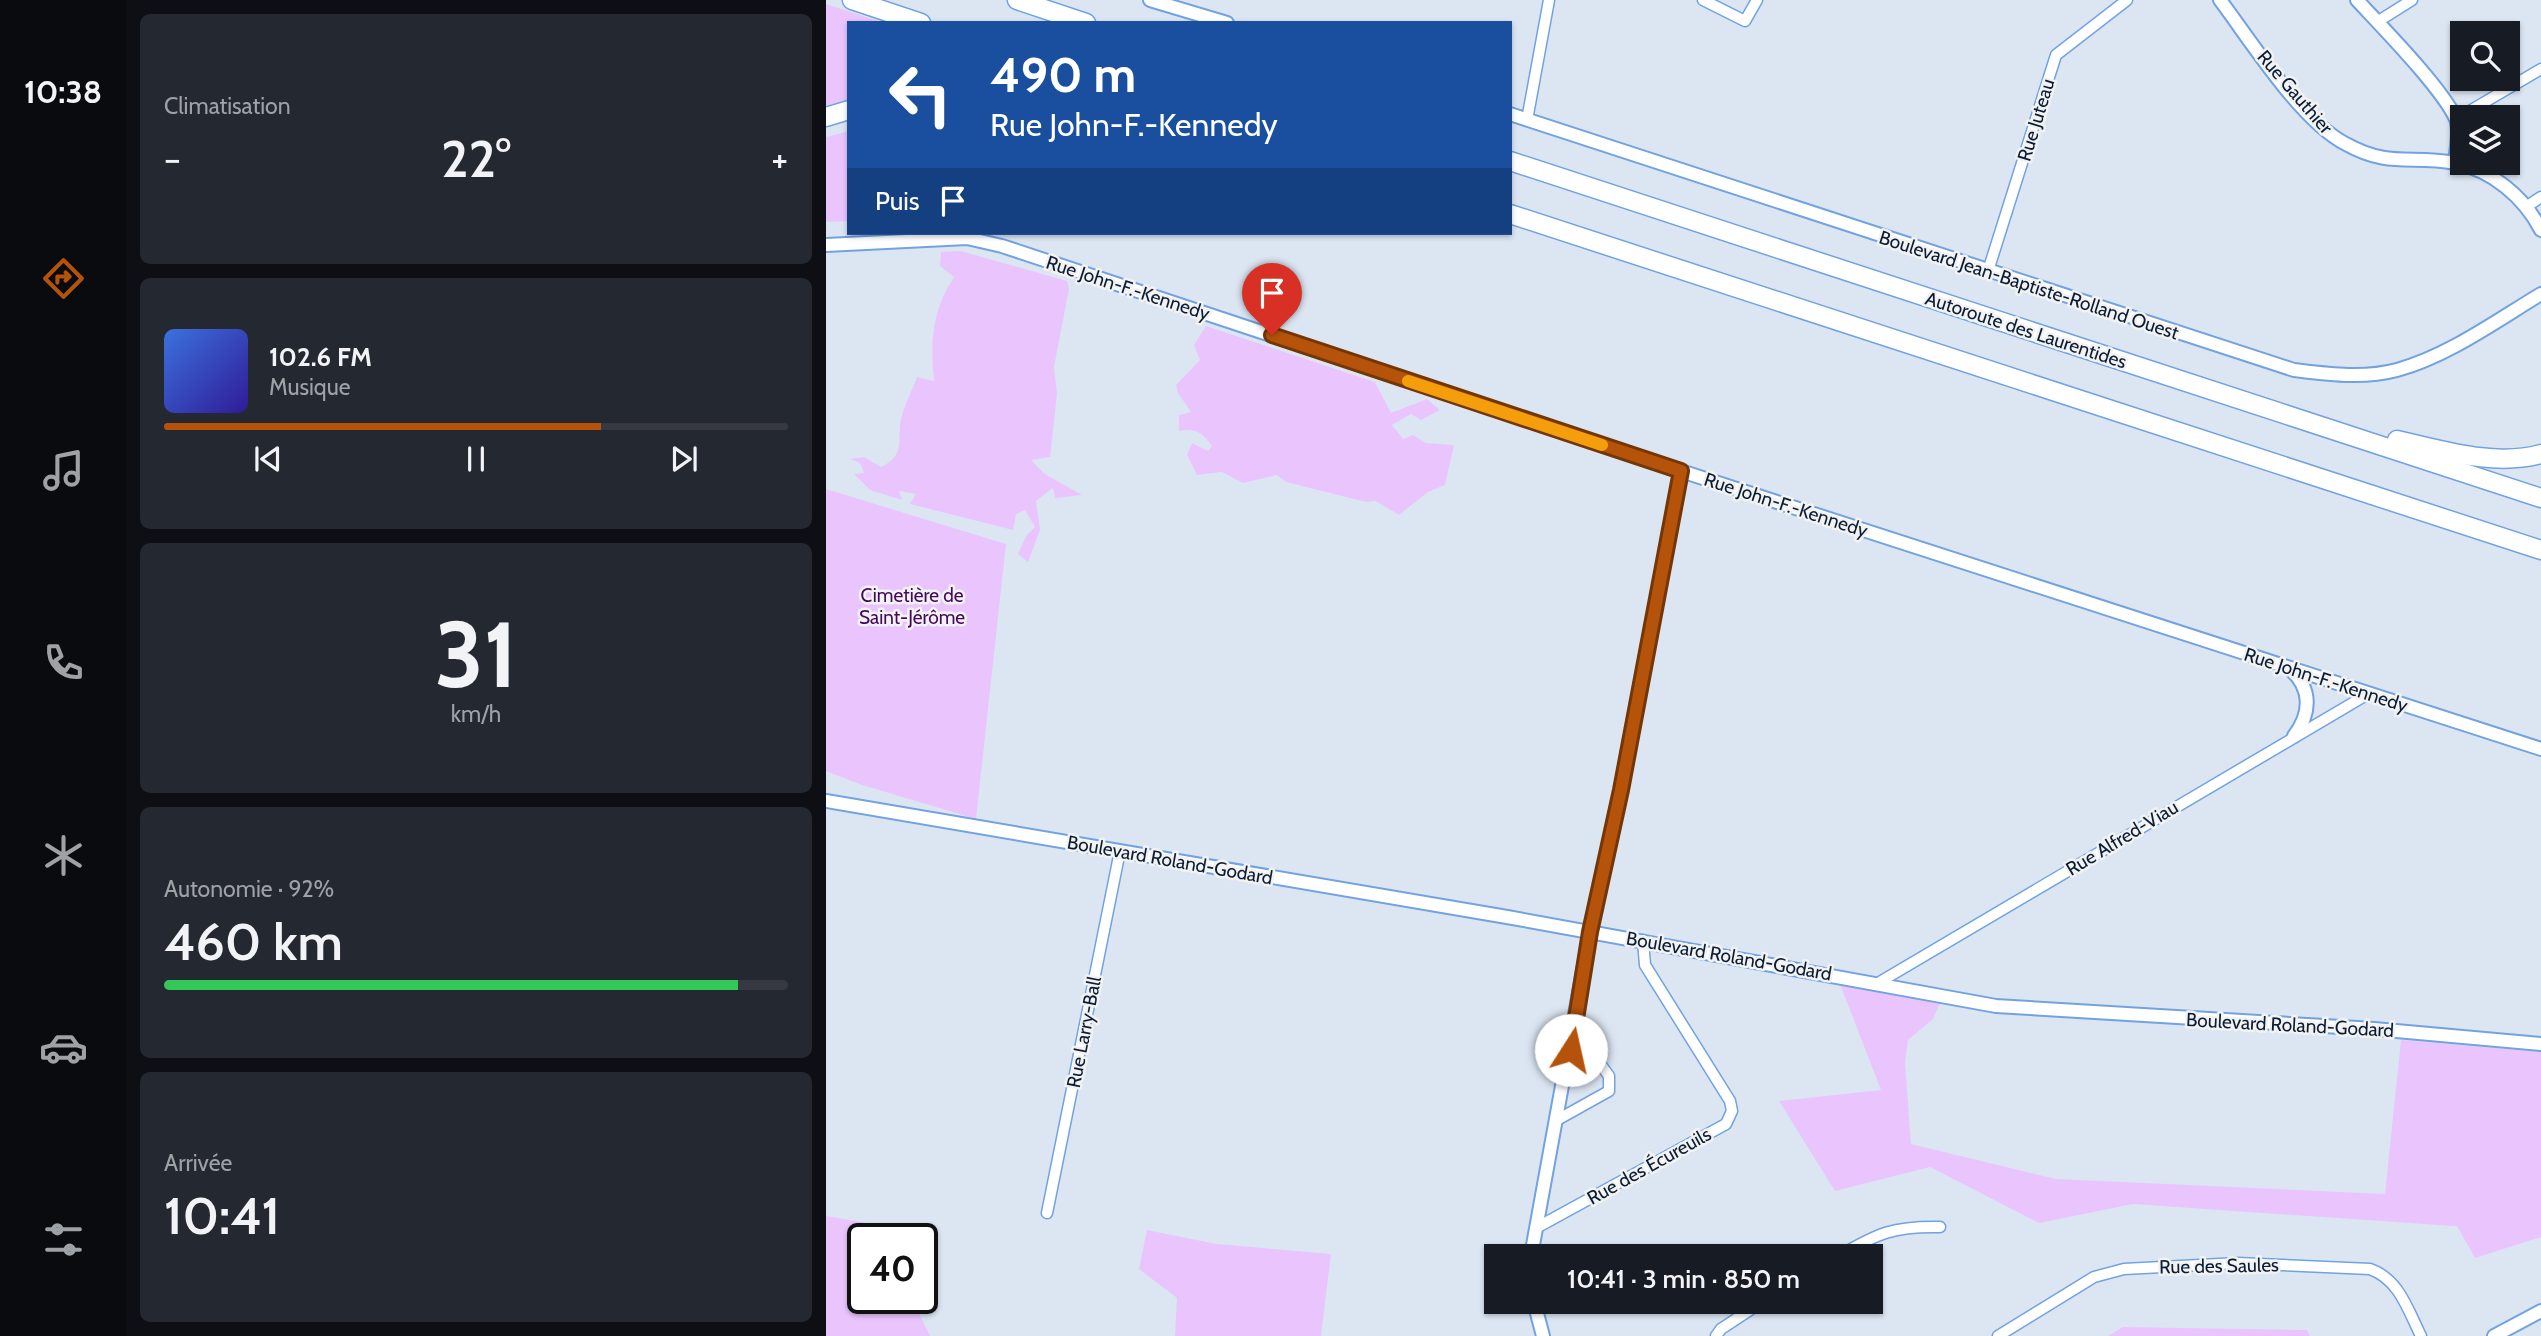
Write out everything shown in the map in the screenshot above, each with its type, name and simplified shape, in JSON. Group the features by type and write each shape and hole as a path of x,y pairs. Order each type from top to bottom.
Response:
{"highway":[{"path":"852,0 915,21"},
{"path":"1017,0 1082,21"},
{"path":"1060,0 1086,21"},
{"path":"826,117 847,111"},
{"name":"Autoroute des Laurentides","path":"1512,162 2541,498"},
{"path":"1512,215 2537,549"},
{"path":"2318,425 2488,458 2515,459 2541,454"}],"street":[{"path":"1150,0 1220,21"},
{"path":"1527,120 1549,0"},
{"path":"1703,0 1745,21 1757,0"},
{"name":"Rue Juteau","path":"1988,271 2056,55 2127,0"},
{"name":"Rue Gauthier","path":"2220,0 2327,133 2362,152 2386,160 2450,163"},
{"path":"2357,0 2450,110"},
{"path":"2377,22 2412,0"},
{"path":"2480,105 2541,69"},
{"name":"Boulevard Jean-Baptiste-Rolland Ouest","path":"1512,115 2294,370 2346,376 2395,370 2464,340 2541,294"},
{"name":"Rue Gauthier","path":"2482,175 2506,186 2526,206 2539,225"},
{"path":"2526,206 2541,197"},
{"name":"Rue John-F.-Kennedy","path":"826,244 967,238 1002,246 1681,471 2541,749"},
{"path":"1533,1244 1575,1029 1590,932 1621,790 1681,471"},
{"path":"2288,668 2303,683 2307,694 2305,717 2294,736"},
{"name":"Rue Alfred-Viau","path":"1878,983 2368,694"},
{"name":"Boulevard Roland-Godard","path":"826,801 1643,940 1996,1006 2541,1042"},
{"name":"Rue Larry-Ball","path":"1047,1213 1120,851"},
{"name":"Rue des Écureuils","path":"1536,1228 1726,1124 1732,1111 1730,1101 1645,965 1643,940"},
{"path":"1556,1120 1609,1091 1609,1076 1575,1029"},
{"path":"1862,1244 1886,1231 1906,1226 1941,1227"},
{"name":"Rue des Saules","path":"1998,1336 2094,1277 2124,1269 2238,1263 2370,1269 2384,1274 2395,1284 2421,1336"},
{"path":"2494,1336 2541,1311"},
{"path":"1537,1314 1543,1336"},
{"path":"1716,1336 1721,1329 1744,1314"}],"green space":[{"path":"826,4 878,21 847,21 847,105 826,111"},
{"path":"847,132 847,221 826,222 826,137"},
{"path":"961,251 1067,281 1069,289 1054,367 1057,394 1050,457 1031,460 1045,474 1082,495 1055,498 1053,488 1036,501 1040,530 1028,562 1018,554 1026,536 1035,527 1025,510 1016,514 1013,530 910,504 916,494 899,491 902,500 870,490 854,474 864,473 860,463 850,459 864,457 881,467 897,452 902,414 917,377 934,381 934,327 941,302 954,277 940,266 941,252"},
{"path":"1206,326 1375,382 1391,413 1427,399 1440,410 1421,420 1411,414 1392,425 1403,439 1413,435 1426,443 1454,445 1445,485 1428,492 1399,515 1376,501 1366,502 1286,482 1277,475 1243,483 1222,472 1197,475 1187,455 1192,443 1208,451 1212,446 1198,432 1179,431 1179,415 1191,412 1178,393 1176,385 1200,360 1194,345"},
{"name":"Cimetière de Saint-Jérôme","path":"826,489 1006,544 976,819 862,785 826,771"},
{"path":"1838,979 1942,998 1933,1019 1908,1040 1905,1063 1911,1144 2056,1179 2385,1194 2401,1040 2541,1052 2541,1237 2475,1258 2457,1226 2133,1204 2039,1223 1930,1167 1835,1191 1779,1101 1881,1090"},
{"path":"826,1216 867,1223 847,1223 847,1314 919,1314 930,1336 826,1336"},
{"path":"1147,1230 1217,1244 1331,1254 1321,1336 1175,1336 1177,1298 1139,1269"},
{"path":"2123,1327 2307,1330 2310,1336 2108,1336"}],"slow traffic":[{"path":"1408,381 1602,445"}],"route":[{"path":"1272,335 1681,471 1621,790 1590,932 1571,1050"}]}
